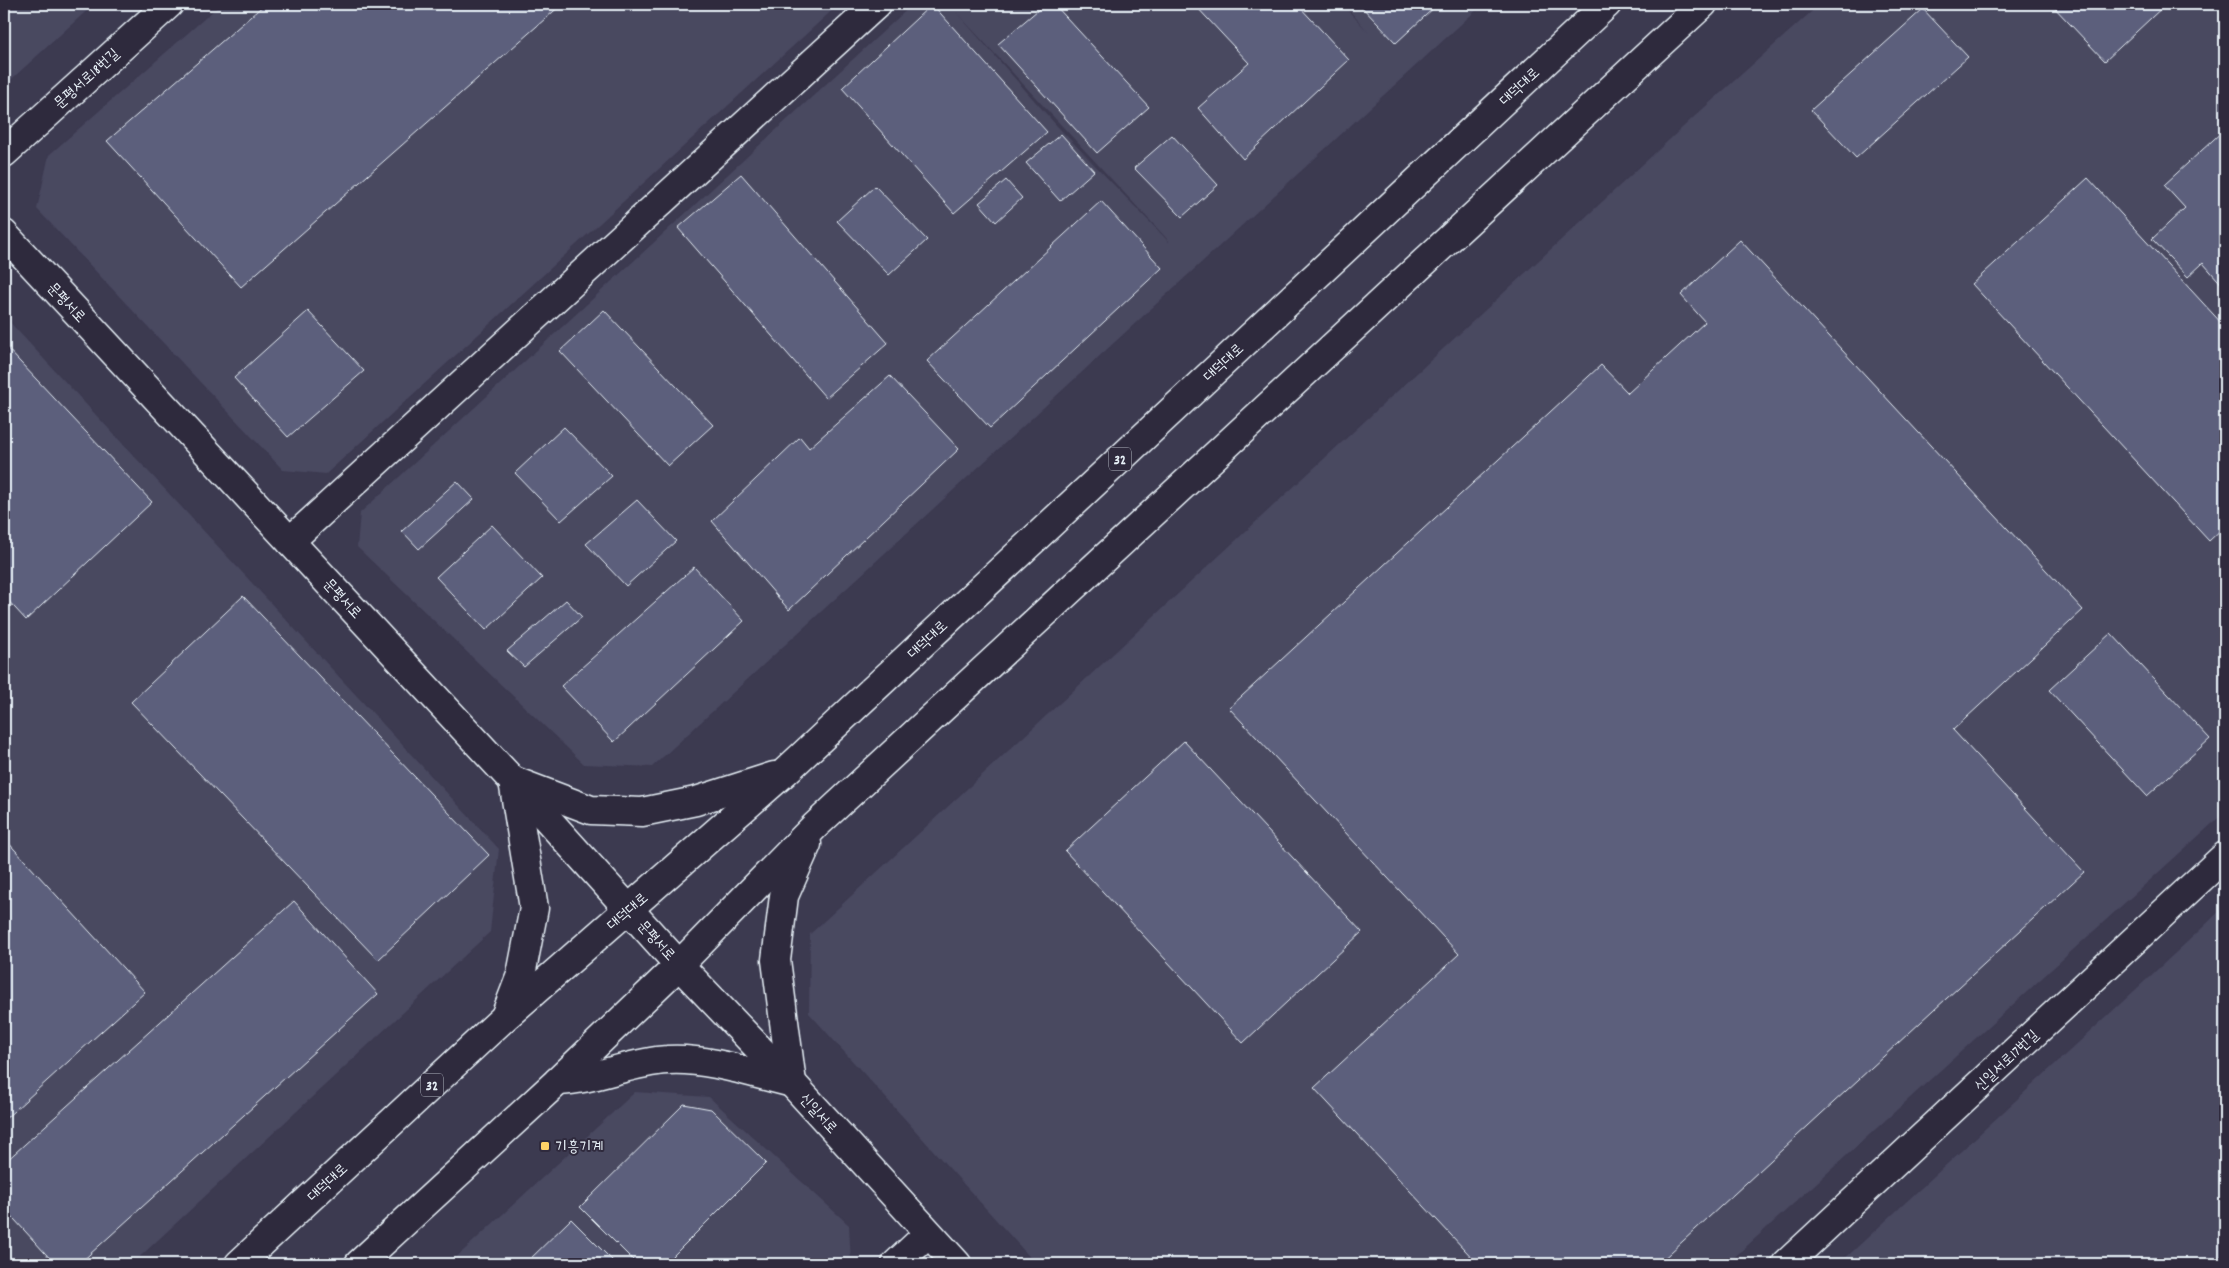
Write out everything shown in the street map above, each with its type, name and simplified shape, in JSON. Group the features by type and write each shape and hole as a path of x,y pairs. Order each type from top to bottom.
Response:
{"main road":[{"name":"문평서로18번길","path":"4,153 169,4"},
{"path":"290,541 877,4"},
{"name":"대덕대로","path":"239,1264 505,1017 785,772 1607,4"},
{"path":"359,1264 558,1081 679,965 815,826 1703,4"},
{"name":"문평서로","path":"4,234 513,781 679,965"},
{"path":"505,1017 521,975 534,908 513,781 591,810 642,812 696,801 785,772"},
{"path":"558,1081 580,1080 637,1064 668,1060 715,1064 792,1084 776,960 784,896 815,826"},
{"name":"신일서로17번길","path":"1786,1264 2225,856"},
{"name":"신일서로","path":"679,965 792,1084 956,1264"},
{"path":"896,1264 928,1234"}],"shaded area":[{"path":"4,4 94,4 4,86"},
{"path":"221,4 839,4 326,474 283,470 37,209 49,155"},
{"path":"913,4 1342,4 1369,33 1344,4 1483,4 652,767 584,764 357,547 360,513","holes":["956,12 1169,241 1057,126"]},
{"path":"1820,4 2225,4 2225,812 1727,1264 1036,1264 809,1013 810,934 1695,116"},
{"path":"4,316 499,849 490,932 132,1264 4,1264"},
{"path":"2225,906 2225,1264 1839,1264 2199,931"},
{"path":"635,1092 709,1097 849,1225 851,1264 449,1264"}],"building":[{"path":"265,4 562,4 241,287 107,141"},
{"path":"932,4 1047,132 954,213 842,88"},
{"path":"1045,4 1054,4 1149,107 1097,153 998,44"},
{"path":"1194,4 1297,4 1349,60 1243,159 1198,108 1249,63"},
{"path":"1359,4 1438,4 1396,43"},
{"path":"2051,4 2166,4 2105,61"},
{"path":"1923,9 1968,57 1856,158 1811,110"},
{"path":"2225,129 2225,288 2203,263 2188,277 2152,239 2185,208 2164,185"},
{"path":"1061,134 1094,171 1060,201 1026,163"},
{"path":"1172,135 1218,185 1182,217 1134,168"},
{"path":"741,174 888,343 826,398 678,228"},
{"path":"2088,178 2225,327 2225,526 2209,541 1972,284"},
{"path":"1006,180 1022,198 996,222 979,203"},
{"path":"875,186 927,240 889,275 837,221"},
{"path":"1101,201 1162,268 990,428 927,361"},
{"path":"1740,240 2083,610 1953,730 2084,872 1658,1264 1478,1264 1314,1088 1459,954 1229,708 1601,365 1628,393 1705,322 1681,295"},
{"path":"604,310 713,425 668,466 560,351"},
{"path":"308,311 364,371 288,437 234,378"},
{"path":"4,345 152,502 26,620 4,596"},
{"path":"890,376 959,449 789,610 712,521 800,437 809,448"},
{"path":"564,427 612,476 561,521 515,473"},
{"path":"457,481 474,499 419,549 402,531"},
{"path":"637,500 676,541 626,586 586,544"},
{"path":"492,525 542,578 486,630 436,577"},
{"path":"694,567 744,621 614,742 561,686"},
{"path":"243,596 489,855 378,960 131,702"},
{"path":"566,600 582,617 524,667 507,651"},
{"path":"2111,633 2210,739 2147,796 2049,690"},
{"path":"1184,741 1362,932 1243,1043 1065,851"},
{"path":"4,838 145,992 4,1120"},
{"path":"294,901 378,994 79,1264 55,1264 4,1208 4,1163"},
{"path":"684,1104 711,1109 766,1163 665,1264 637,1264 580,1207"},
{"path":"571,1219 616,1264 525,1264"}],"place":[{"name":"기흥기계","path":"545,1146"}]}
